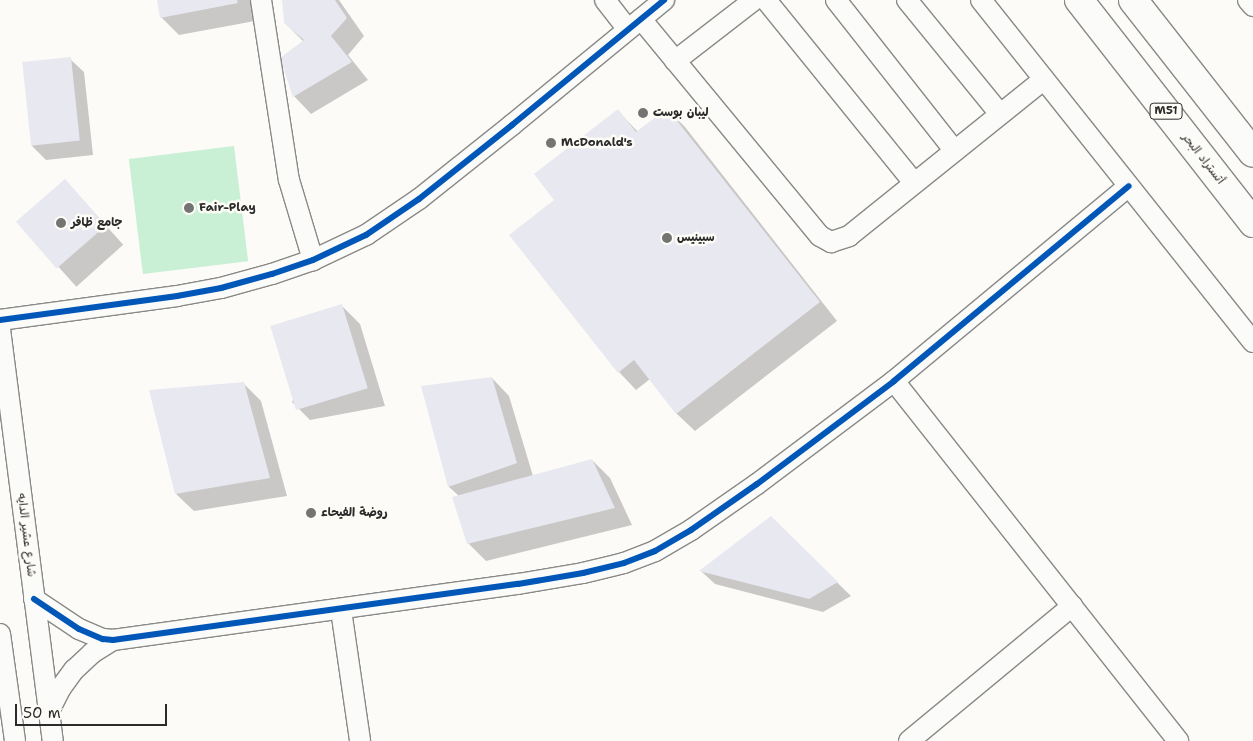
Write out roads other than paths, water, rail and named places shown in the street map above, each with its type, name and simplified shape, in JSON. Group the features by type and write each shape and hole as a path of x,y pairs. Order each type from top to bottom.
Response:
{"highway":[{"name":"أتستراد البحر","path":"1079,0 1253,223"},
{"path":"1133,0 1253,153"}],"street":[{"path":"261,0 289,180 314,260"},
{"path":"605,0 635,24 675,61 820,236 831,242 849,236 1044,79"},
{"path":"0,320 177,296 221,288 314,260 366,235 419,199 664,0"},
{"path":"675,61 754,0"},
{"path":"766,0 914,183"},
{"path":"836,0 955,151"},
{"path":"907,0 1000,114"},
{"path":"981,0 1253,342"},
{"path":"1248,0 1253,6"},
{"path":"34,600 79,629 103,639 113,640 341,610 583,573 655,551 691,530 757,484 894,381 1129,186"},
{"name":"شارع عشير الدايه","path":"0,330 54,741"},
{"path":"894,381 1178,741"},
{"path":"909,741 1072,606"},
{"path":"341,610 360,741"},
{"path":"0,634 14,741"},
{"path":"49,711 60,689 74,670 92,653 113,640"}],"place":[{"name":"ليبان بوست","path":"643,113"},
{"name":"McDonald's","path":"551,143"},
{"name":"Fair-Play","path":"189,208"},
{"name":"جامع ظافر","path":"61,223"},
{"name":"سبينيس","path":"667,238"},
{"name":"روضة الفيحاء","path":"311,513"}]}
